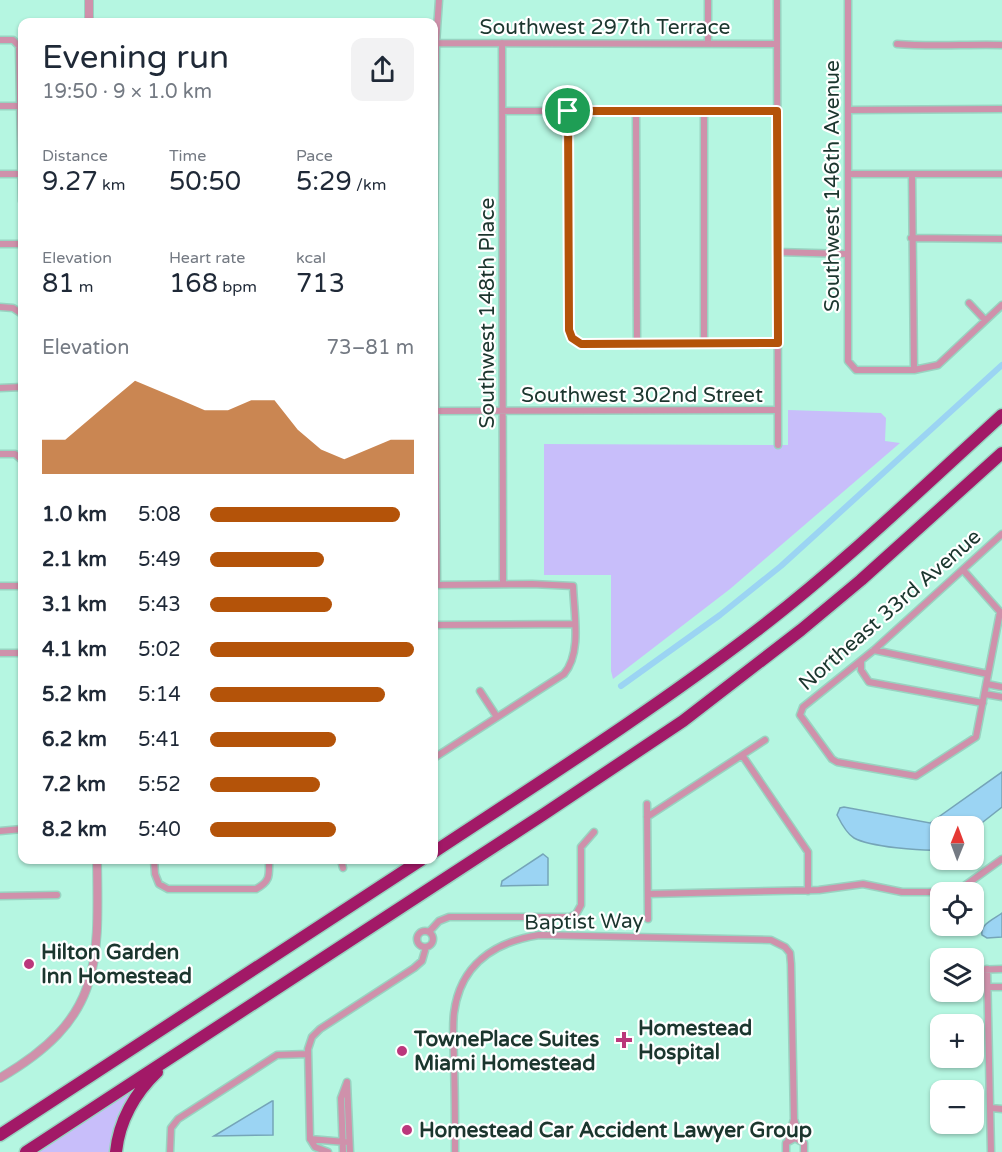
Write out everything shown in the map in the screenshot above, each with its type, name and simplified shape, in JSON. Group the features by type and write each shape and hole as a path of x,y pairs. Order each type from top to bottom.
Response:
{"highway":[{"path":"438,849 662,701 756,631 838,563 1002,415"},
{"path":"26,1152 554,808 683,720 801,630 861,580 1002,453"},
{"path":"0,1135 415,864"},
{"path":"116,1152 121,1126 128,1110 138,1093 168,1059"}],"street":[{"path":"89,0 89,18"},
{"path":"437,18 439,0"},
{"path":"708,0 708,44"},
{"path":"777,0 778,445"},
{"name":"Southwest 146th Avenue","path":"848,0 848,361 855,370 914,370"},
{"path":"0,40 13,40 18,45"},
{"name":"Southwest 297th Terrace","path":"438,43 777,44"},
{"name":"Southwest 148th Place","path":"502,43 503,584"},
{"path":"897,44 1002,45"},
{"path":"0,106 18,106"},
{"path":"848,110 1002,109"},
{"path":"502,111 777,111"},
{"path":"568,111 569,330 572,338 581,344 778,343"},
{"path":"636,111 637,345"},
{"path":"704,112 704,344"},
{"path":"0,174 18,174"},
{"path":"849,174 1002,174"},
{"path":"912,174 914,370 938,365 1002,305"},
{"path":"911,238 1002,239"},
{"path":"0,244 18,244"},
{"path":"777,252 847,254"},
{"path":"969,303 985,320"},
{"path":"0,307 14,308 18,311"},
{"path":"0,387 18,387"},
{"name":"Southwest 302nd Street","path":"438,411 778,410"},
{"path":"0,454 18,456"},
{"name":"Northeast 33rd Avenue","path":"983,703 976,737 916,777 837,762 832,759 800,715 803,707 874,650 964,571 1002,534"},
{"path":"861,661 861,670 869,682 983,703 1001,613 964,571"},
{"path":"438,585 573,586 575,652 571,666 564,674 438,755"},
{"path":"0,586 18,586"},
{"path":"438,625 574,624"},
{"path":"874,650 988,674"},
{"path":"0,653 18,653"},
{"path":"987,684 1002,687"},
{"path":"480,691 497,717"},
{"path":"985,694 1002,697"},
{"path":"647,817 765,740"},
{"path":"742,755 808,852 808,891"},
{"path":"647,804 648,919"},
{"path":"0,831 18,829"},
{"path":"426,947 419,944 418,937 423,932 429,932 439,921 449,917 574,915 579,911 581,905 581,847 594,832"},
{"path":"970,882 1002,859"},
{"path":"0,1078 45,1048 68,1024 85,995 95,963 99,928 97,864"},
{"path":"154,864 159,884 168,889 256,889 265,884 269,876 269,864"},
{"path":"342,864 343,868"},
{"path":"648,894 808,891 863,884 902,892 930,892"},
{"path":"0,896 57,895"},
{"path":"325,1151 315,1147 310,1139 309,1042 314,1034 422,961 426,947 431,945 433,940 429,932"},
{"name":"Baptist Way","path":"455,1152 454,1015 456,1000 469,974 482,957 499,945 539,935 771,940 785,947 790,953 791,964 794,1119"},
{"path":"984,969 1002,969"},
{"path":"987,969 991,1152"},
{"path":"988,987 1002,987"},
{"path":"170,1152 171,1128 178,1119 277,1055 308,1054"},
{"path":"346,1082 349,1104 347,1152 342,1141 341,1098 346,1082"},
{"path":"991,1108 1002,1109"},
{"path":"794,1119 805,1146 804,1152"},
{"path":"786,1152 785,1146 794,1119"},
{"path":"788,1141 795,1138 801,1140"},
{"path":"310,1139 342,1141"},
{"path":"325,1151 321,1144 326,1140"}],"shaded area":[{"path":"788,410 881,413 886,418 885,441 900,443 730,589 613,679 611,671 611,575 544,575 544,444 788,445"},
{"path":"142,1082 113,1152 35,1152"}],"water":[{"path":"1002,772 1002,807 984,821 984,816 940,816"},
{"path":"840,808 930,823 930,850 896,848 854,838 842,825 837,815"},
{"path":"543,854 548,858 548,885 501,886 502,881"},
{"path":"1002,913 1002,937 987,938 984,936 984,926"},
{"path":"272,1101 273,1135 214,1136"}],"waterway":[{"path":"621,686 720,615 781,566 1002,365"}],"place":[{"name":"Hilton Garden Inn Homestead","path":"29,964"},
{"name":"Homestead Hospital","path":"624,1040"},
{"name":"TownePlace Suites Miami Homestead","path":"402,1051"},
{"name":"Homestead Car Accident Lawyer Group","path":"407,1130"}],"route":[{"path":"568,111 777,111 778,343 581,344 572,338 569,330 568,111"}]}
